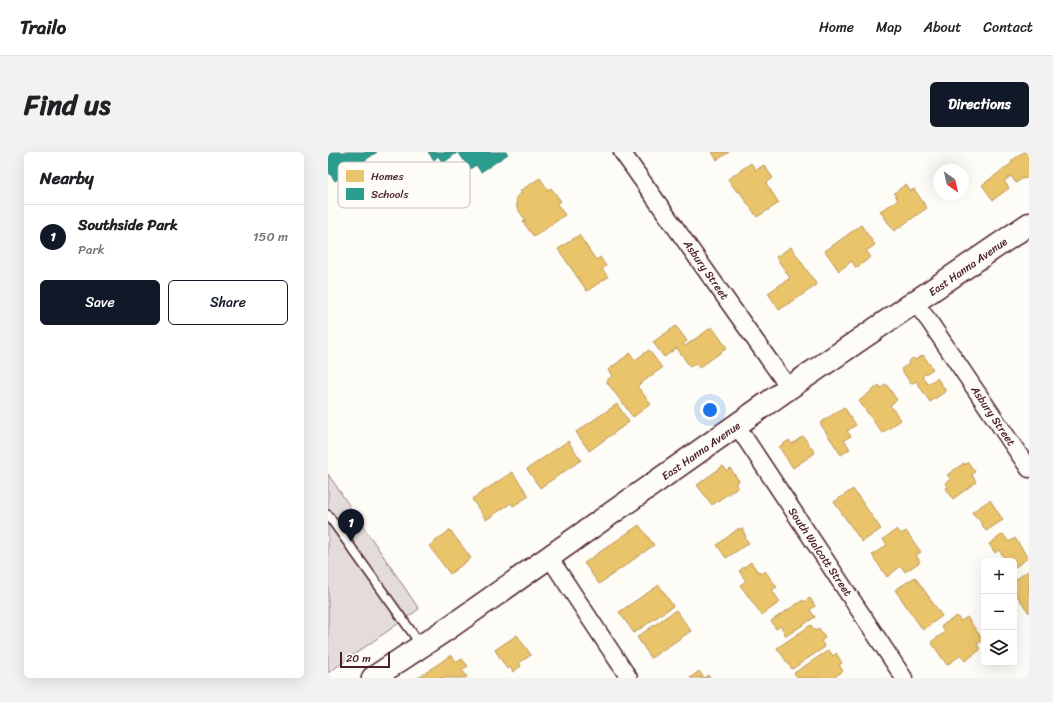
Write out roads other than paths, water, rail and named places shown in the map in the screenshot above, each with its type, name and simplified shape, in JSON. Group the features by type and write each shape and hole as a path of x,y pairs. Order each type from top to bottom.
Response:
{"main road":[{"name":"East Hanna Avenue","path":"373,678 737,426 789,388 1029,224"}],"street":[{"name":"Asbury Street","path":"622,152 789,388"},
{"name":"Asbury Street","path":"915,303 929,321 1029,469"},
{"name":"South Walcott Street","path":"737,426 904,678"},
{"path":"549,557 629,678"}],"lane":[{"path":"328,515 421,646"}],"place":[{"name":"Southside Park","path":"351,542"}]}
